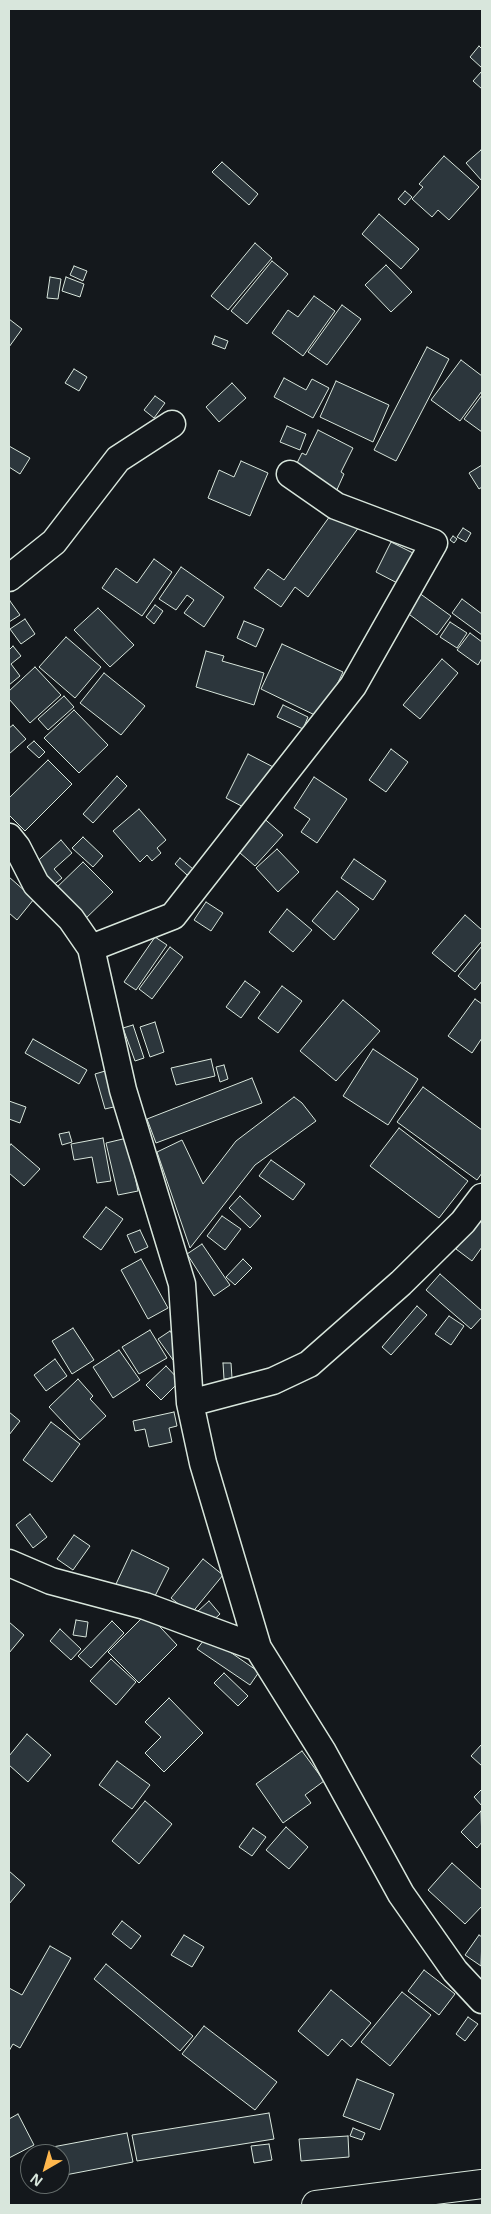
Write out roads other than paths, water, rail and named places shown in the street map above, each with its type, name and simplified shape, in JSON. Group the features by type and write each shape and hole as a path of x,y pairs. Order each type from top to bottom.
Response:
{"highway":[{"path":"316,2205 482,2184"}],"street":[{"path":"9,578 54,542 118,459 172,424"},
{"path":"91,948 173,916 353,686 434,542 336,506 290,474"},
{"path":"9,837 17,846 36,884 71,919 91,948 123,1090 182,1284 190,1403 203,1463 258,1648 323,1752 401,1894 455,1971 482,2000"},
{"path":"190,1403 273,1381 309,1364 401,1283 463,1222 482,1197"},
{"path":"9,1562 51,1581 145,1606 258,1648"}]}
